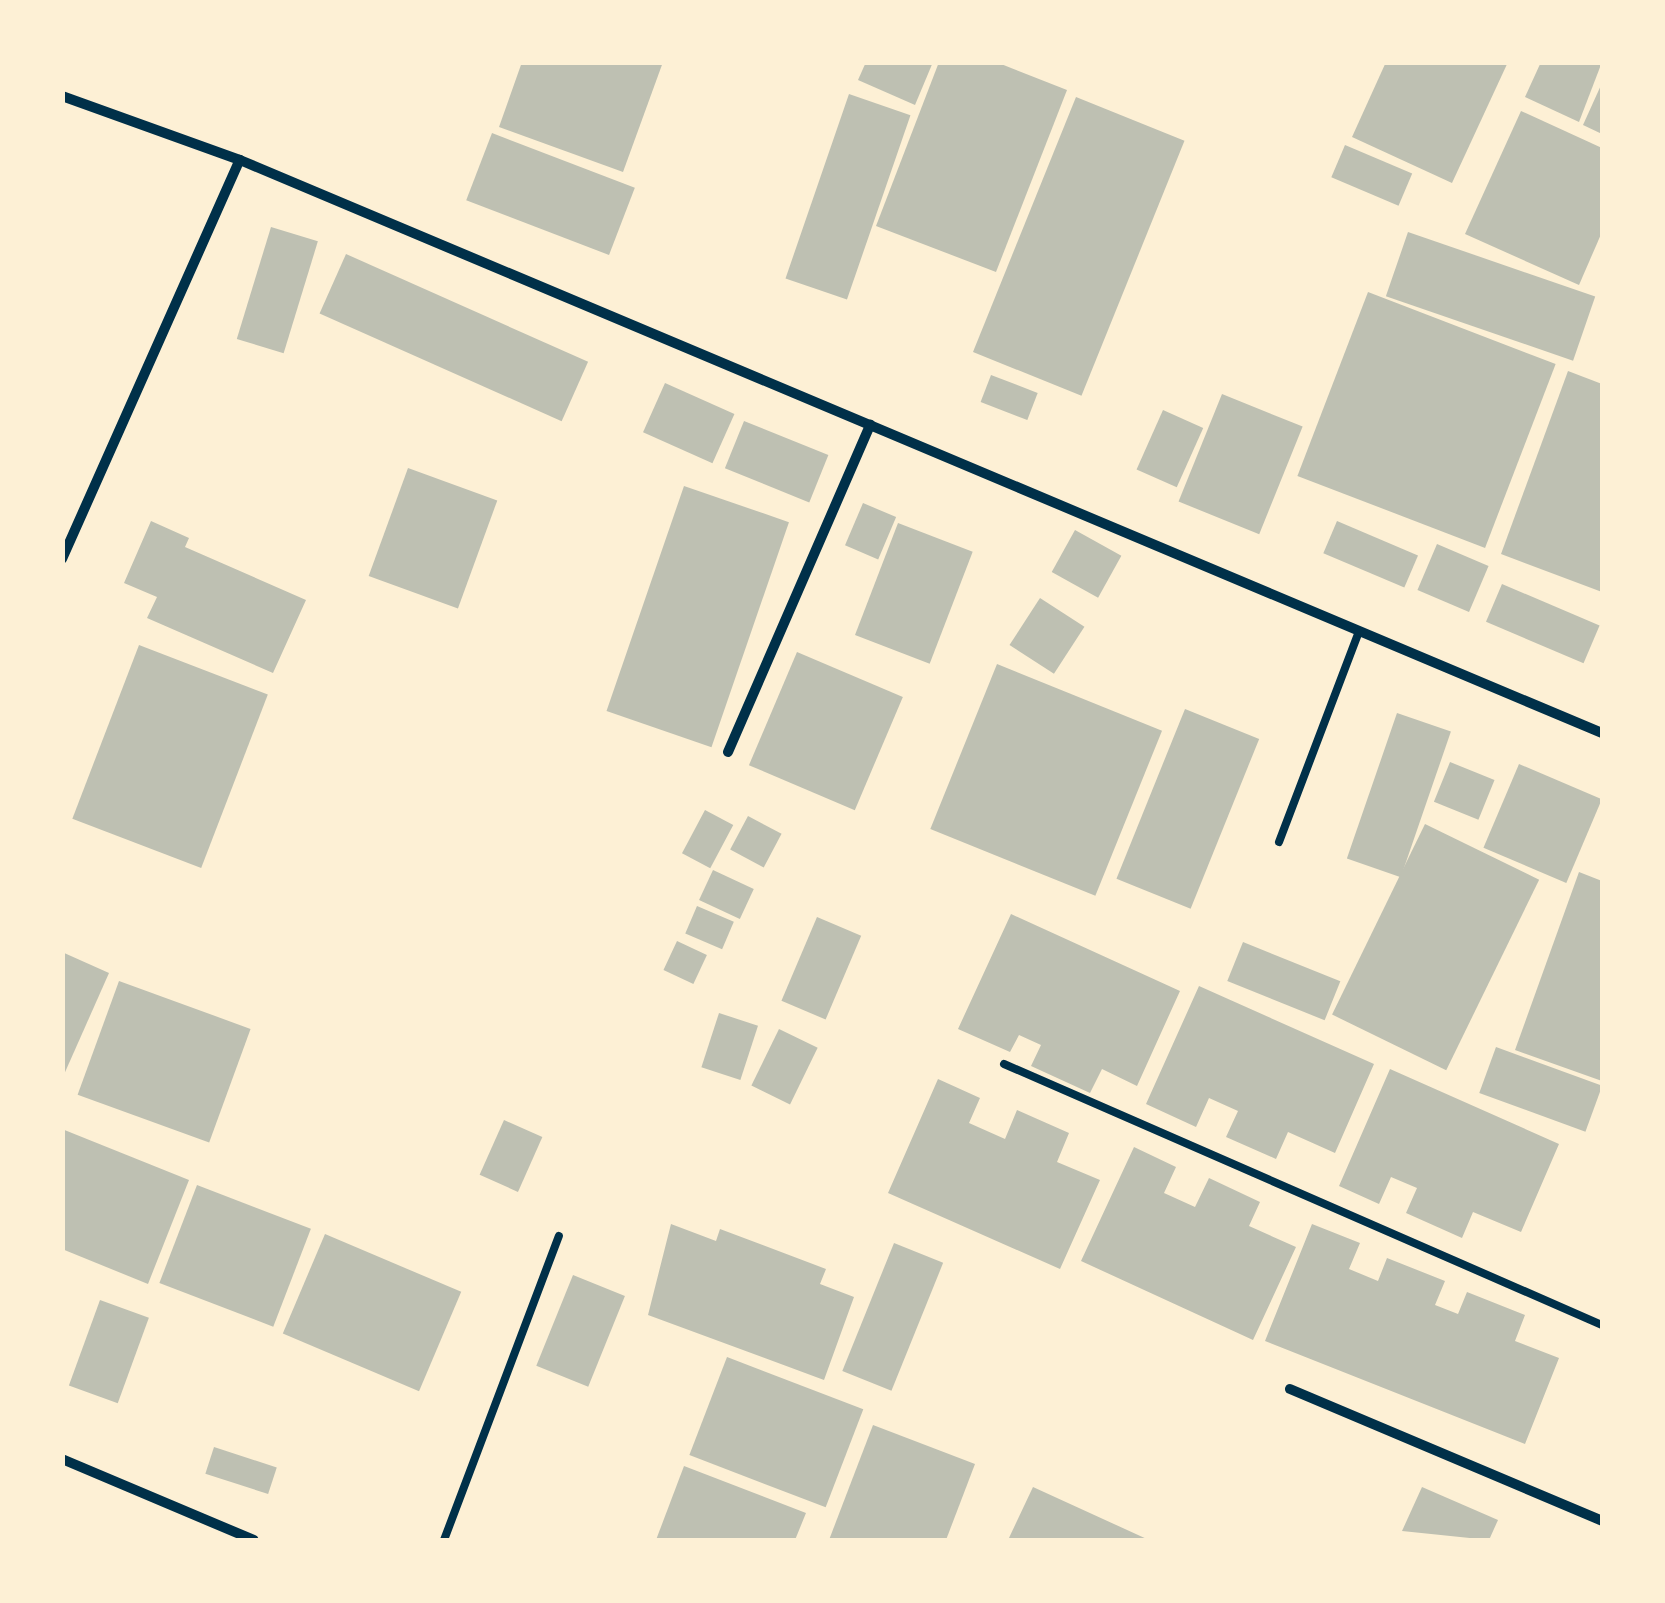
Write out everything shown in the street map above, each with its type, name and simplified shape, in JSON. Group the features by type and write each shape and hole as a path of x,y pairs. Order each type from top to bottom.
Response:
{"street":[{"path":"62,96 240,160 1602,733"},
{"path":"62,559 240,160"},
{"path":"728,752 870,425"},
{"path":"1290,1390 1602,1521"},
{"path":"62,1458 254,1540"}],"lane":[{"path":"1279,842 1359,631"},
{"path":"1004,1064 1602,1325"},
{"path":"444,1540 559,1236"}],"building":[{"path":"522,62 663,62 623,172 499,127"},
{"path":"866,62 933,62 915,105 858,80"},
{"path":"939,62 996,62 1067,90 996,272 876,226"},
{"path":"1386,62 1508,62 1452,183 1352,137"},
{"path":"1541,62 1602,62 1579,122 1525,97"},
{"path":"1602,83 1602,134 1583,125"},
{"path":"849,94 910,115 847,300 786,278"},
{"path":"1076,97 1184,141 1081,396 973,352"},
{"path":"1521,111 1602,148 1602,232 1579,285 1465,234"},
{"path":"492,133 635,188 609,255 466,200"},
{"path":"1345,145 1412,174 1399,206 1331,177"},
{"path":"271,227 318,241 284,353 237,339"},
{"path":"1408,232 1595,296 1573,361 1386,296"},
{"path":"346,254 588,362 562,421 320,313"},
{"path":"1368,292 1556,364 1485,548 1297,476"},
{"path":"1568,371 1602,384 1602,592 1501,554"},
{"path":"991,375 1038,393 1027,420 981,402"},
{"path":"665,383 734,414 712,463 643,432"},
{"path":"1222,394 1303,427 1259,534 1179,502"},
{"path":"1163,410 1203,428 1177,487 1137,469"},
{"path":"744,421 828,455 809,502 725,468"},
{"path":"408,468 497,500 458,609 369,576"},
{"path":"684,486 789,522 711,747 607,711"},
{"path":"863,503 896,517 878,559 845,545"},
{"path":"151,521 189,538 185,547 306,600 273,673 147,618 157,597 124,583"},
{"path":"1337,521 1418,555 1404,588 1323,553"},
{"path":"898,523 973,552 930,664 855,635"},
{"path":"1075,530 1121,556 1098,598 1052,572"},
{"path":"1437,544 1489,566 1469,612 1417,590"},
{"path":"1502,584 1600,625 1584,663 1486,622"},
{"path":"1040,598 1084,627 1054,674 1010,645"},
{"path":"139,645 268,694 201,868 72,819"},
{"path":"797,652 903,697 855,810 749,765"},
{"path":"997,664 1162,731 1095,896 930,829"},
{"path":"1185,709 1259,739 1191,909 1116,879"},
{"path":"1397,713 1451,732 1401,877 1347,859"},
{"path":"1450,762 1495,780 1478,820 1434,802"},
{"path":"1519,764 1602,799 1566,883 1483,848"},
{"path":"705,810 733,825 710,868 682,853"},
{"path":"748,816 782,834 764,867 730,850"},
{"path":"1425,824 1539,880 1446,1070 1332,1015"},
{"path":"713,870 754,889 740,919 699,900"},
{"path":"1579,872 1602,881 1602,1081 1515,1050"},
{"path":"697,906 734,922 722,949 685,934"},
{"path":"1011,914 1180,991 1137,1086 1102,1069 1090,1093 1031,1066 1041,1045 1019,1035 1010,1052 958,1029"},
{"path":"817,917 861,936 826,1020 781,1001"},
{"path":"677,941 707,955 693,984 663,970"},
{"path":"1243,942 1340,981 1325,1020 1227,981"},
{"path":"62,952 109,973 62,1079"},
{"path":"119,981 251,1029 209,1143 78,1095"},
{"path":"1199,986 1374,1064 1335,1153 1288,1132 1276,1159 1226,1137 1238,1111 1209,1098 1196,1127 1146,1104"},
{"path":"719,1013 758,1026 740,1080 701,1067"},
{"path":"779,1029 818,1048 790,1104 751,1086"},
{"path":"1496,1047 1602,1086 1585,1132 1479,1093"},
{"path":"1390,1069 1559,1144 1521,1232 1473,1212 1462,1238 1406,1213 1417,1188 1391,1177 1379,1204 1339,1186"},
{"path":"938,1079 980,1098 969,1123 1005,1139 1017,1110 1069,1133 1057,1162 1100,1180 1060,1269 888,1193"},
{"path":"504,1120 542,1137 518,1192 480,1175"},
{"path":"62,1129 189,1180 148,1284 62,1249"},
{"path":"1134,1147 1176,1167 1164,1193 1195,1207 1209,1178 1260,1202 1249,1226 1296,1247 1253,1340 1081,1261"},
{"path":"197,1185 311,1229 273,1327 159,1283"},
{"path":"671,1224 716,1241 720,1229 826,1269 820,1284 854,1297 824,1380 648,1315"},
{"path":"1312,1224 1360,1243 1349,1269 1378,1281 1387,1258 1445,1281 1435,1305 1458,1314 1467,1292 1525,1315 1515,1341 1559,1358 1525,1444 1265,1341"},
{"path":"325,1234 461,1292 419,1391 283,1333"},
{"path":"894,1243 943,1263 891,1391 842,1371"},
{"path":"573,1275 625,1296 588,1387 536,1366"},
{"path":"100,1300 149,1318 118,1403 69,1386"},
{"path":"727,1357 863,1409 826,1507 689,1455"},
{"path":"873,1425 975,1464 946,1540 829,1540"},
{"path":"214,1447 277,1467 268,1494 205,1474"},
{"path":"684,1466 806,1513 795,1540 656,1540"},
{"path":"1033,1487 1149,1540 1008,1540"},
{"path":"1422,1487 1498,1520 1489,1540 1402,1531"}]}
